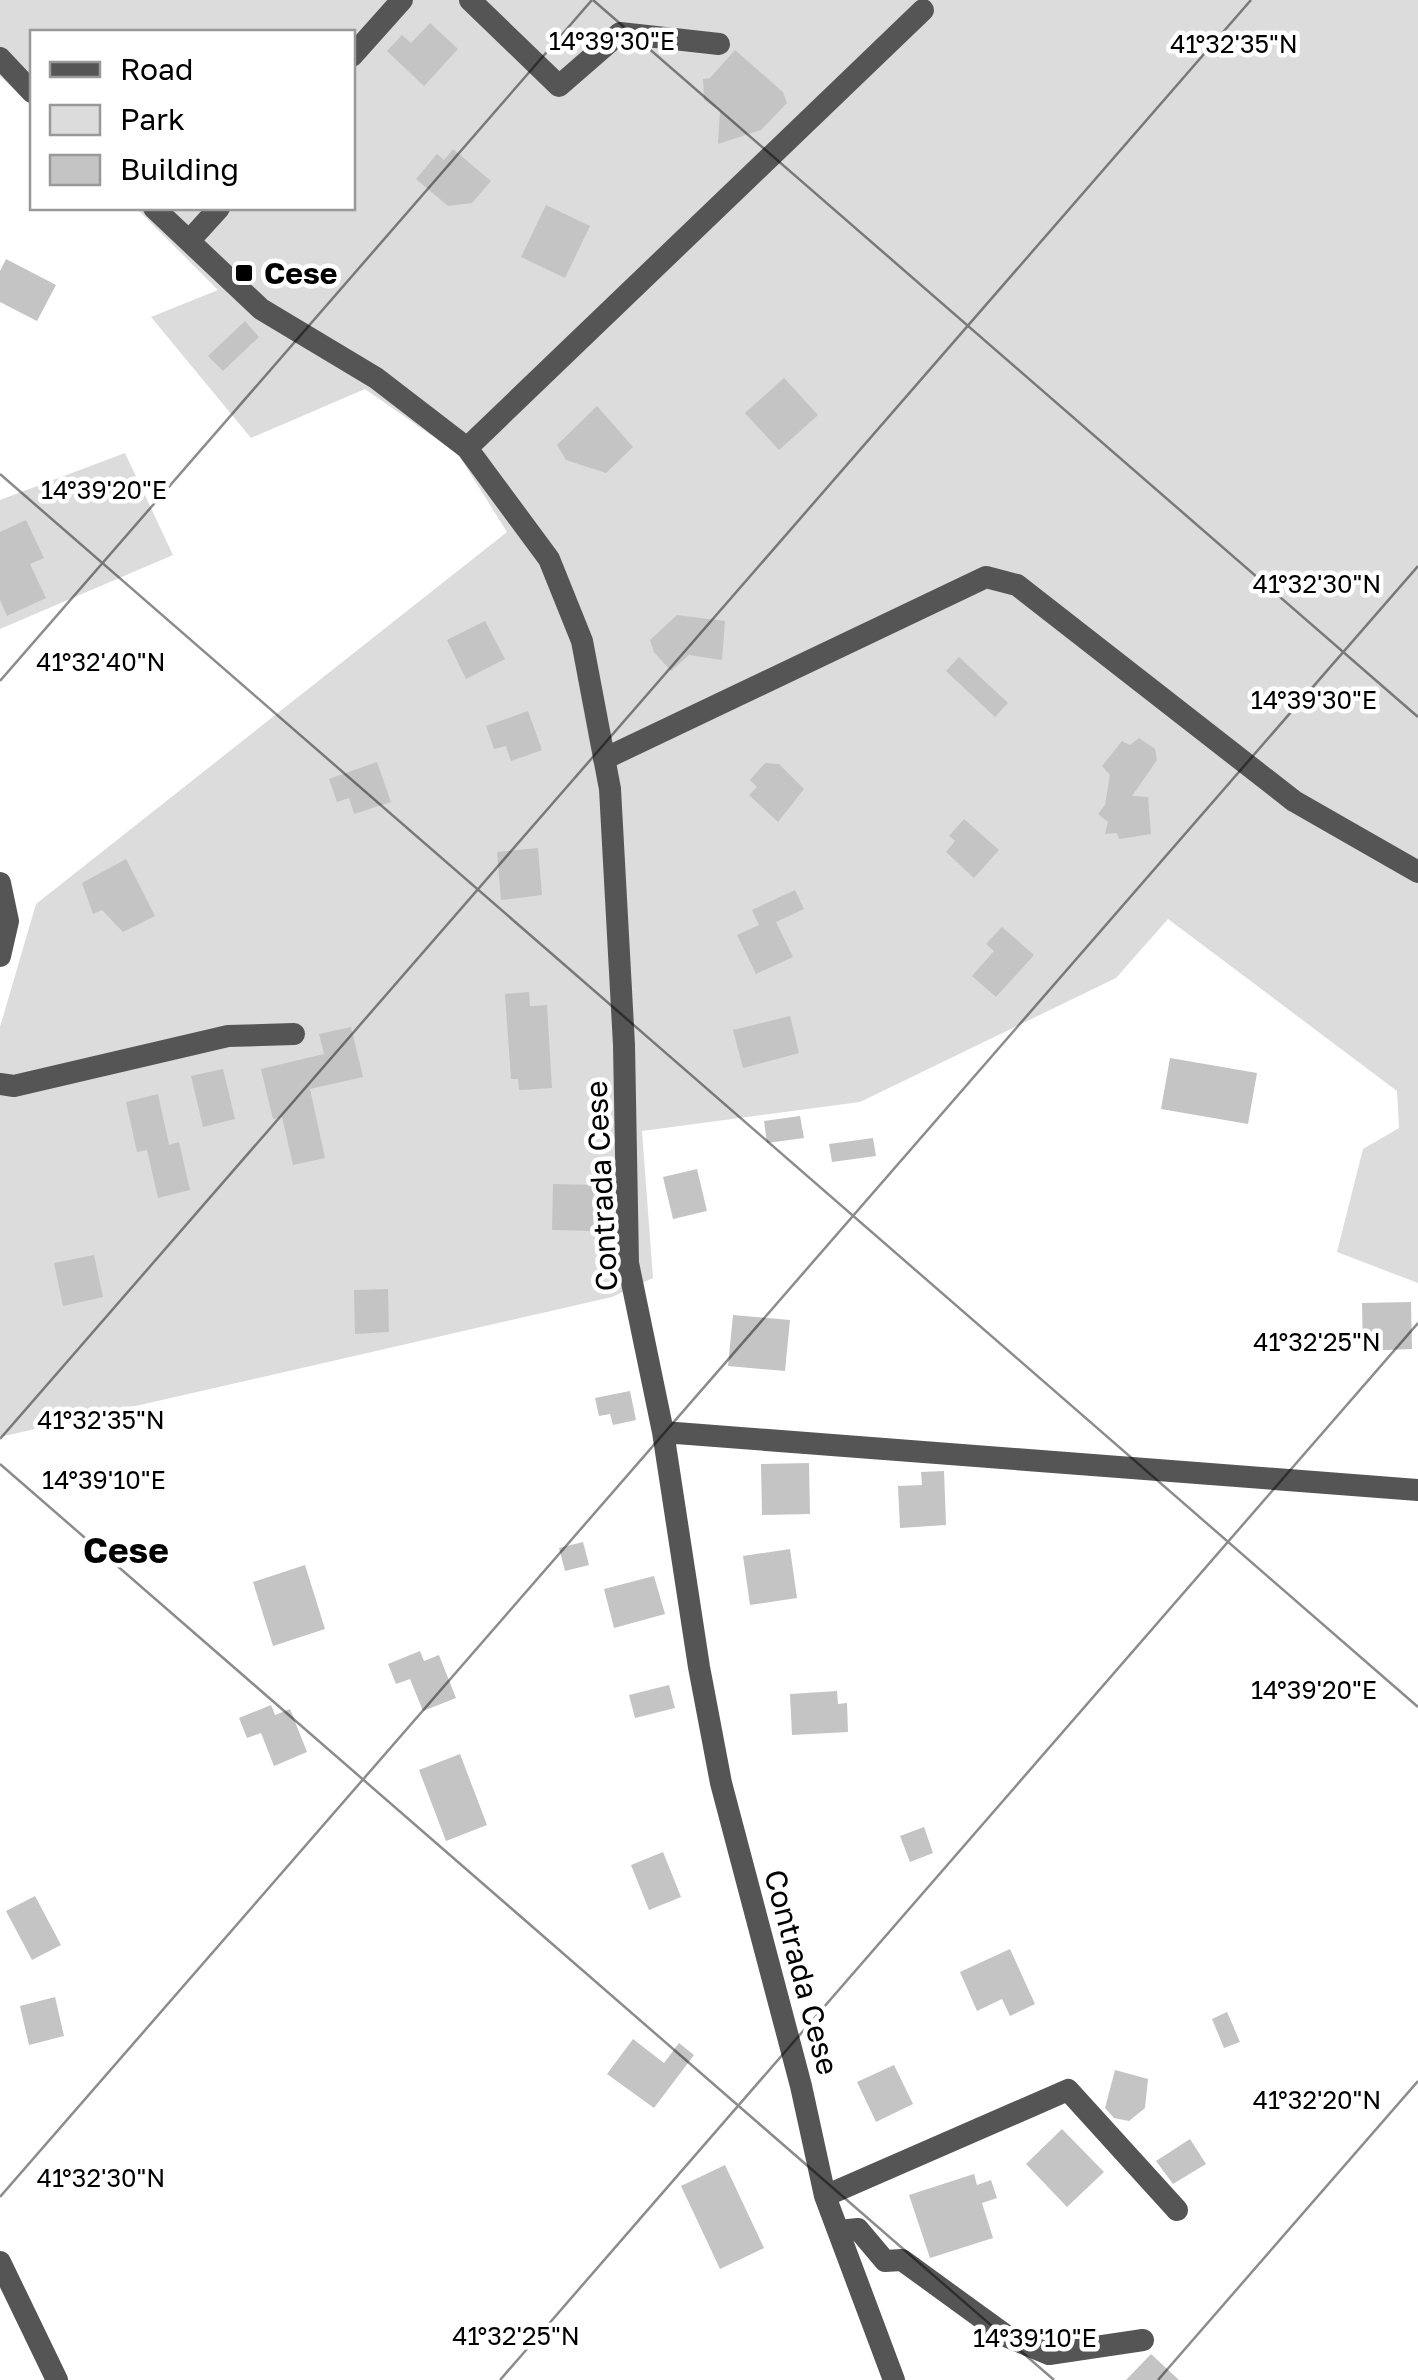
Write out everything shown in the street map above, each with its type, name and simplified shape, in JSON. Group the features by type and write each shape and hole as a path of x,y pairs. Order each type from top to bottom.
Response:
{"street":[{"path":"355,53 402,0"},
{"path":"470,0 558,86 620,34 719,44"},
{"path":"467,448 922,10"},
{"path":"0,58 30,90"},
{"name":"Contrada Cese","path":"156,210 261,310 376,378 467,448 550,560 582,641 610,788 619,936 628,1263 663,1432 720,1783 801,2086 825,2196 894,2380"},
{"path":"190,241 217,210"},
{"path":"604,760 986,577 1018,585 1294,801 1418,872"},
{"path":"0,883 8,921 0,956"},
{"path":"0,1084 14,1086 228,1036 294,1034"},
{"path":"663,1432 1418,1490"},
{"path":"825,2196 1068,2090 1177,2210"},
{"path":"839,2231 858,2229 884,2260 902,2260 1008,2338 1049,2354 1143,2340"},
{"path":"0,2262 57,2380"}],"green space":[{"path":"0,0 1418,0 1418,1283 1337,1252 1363,1149 1399,1128 1397,1091 1168,919 1116,978 860,1102 642,1131 653,1278 612,1297 0,1437 0,1027 36,904 507,532 458,454 365,389 251,438 151,317 218,290 138,210 355,210 355,30 30,30 30,105 0,76"},
{"path":"125,453 173,555 0,629 0,500"}],"building":[{"path":"430,23 458,49 424,86 387,51 402,35 411,43"},
{"path":"735,50 783,92 787,103 761,130 718,144 720,111 704,100 703,79 710,78"},
{"path":"453,149 491,181 472,203 448,206 416,179 437,154 444,160"},
{"path":"546,205 590,226 565,278 521,257"},
{"path":"6,259 56,285 37,321 0,302 0,271"},
{"path":"245,321 259,337 223,371 208,356"},
{"path":"784,378 818,415 779,450 745,413"},
{"path":"597,406 633,447 606,473 566,460 557,445"},
{"path":"26,520 44,558 30,564 46,598 7,616 0,600 0,532"},
{"path":"677,615 725,621 722,660 689,655 671,671 654,652 650,640"},
{"path":"485,621 505,659 466,679 447,640"},
{"path":"959,657 1008,703 995,717 946,671"},
{"path":"528,711 542,750 511,761 506,746 494,749 486,726"},
{"path":"1139,738 1155,749 1157,760 1132,796 1148,797 1151,834 1119,839 1117,833 1105,834 1108,822 1098,814 1105,805 1110,775 1102,766 1122,741 1130,745"},
{"path":"377,762 391,802 354,814 349,798 337,802 329,779"},
{"path":"765,763 779,764 804,789 778,822 749,795 757,787 750,780"},
{"path":"964,819 999,850 974,878 946,852 955,841 949,836"},
{"path":"538,848 542,895 501,900 497,852"},
{"path":"126,859 155,916 123,932 102,910 93,914 82,883"},
{"path":"795,890 804,909 776,922 793,957 756,974 737,935 759,925 752,910"},
{"path":"1002,927 1034,955 996,997 972,976 994,951 986,944"},
{"path":"529,992 530,1006 547,1005 552,1088 519,1090 518,1079 511,1079 505,994"},
{"path":"790,1016 799,1053 743,1068 733,1030"},
{"path":"351,1027 363,1077 310,1089 325,1158 293,1165 282,1117 273,1119 261,1069 324,1054 319,1034"},
{"path":"1170,1058 1257,1073 1248,1124 1161,1109"},
{"path":"223,1069 235,1119 203,1127 191,1076"},
{"path":"158,1094 169,1145 179,1142 190,1190 158,1198 147,1150 137,1152 126,1102"},
{"path":"800,1116 804,1138 767,1143 764,1121"},
{"path":"873,1138 876,1156 832,1162 829,1144"},
{"path":"697,1169 707,1211 673,1219 663,1177"},
{"path":"553,1184 596,1185 594,1231 552,1230"},
{"path":"94,1255 103,1297 63,1306 54,1263"},
{"path":"388,1289 389,1332 355,1334 354,1290"},
{"path":"1411,1302 1412,1349 1363,1351 1362,1303"},
{"path":"733,1315 790,1320 785,1371 728,1366"},
{"path":"630,1391 636,1420 613,1425 610,1414 599,1416 595,1398"},
{"path":"809,1463 810,1514 762,1515 761,1464"},
{"path":"944,1471 946,1525 900,1528 898,1486 922,1485 921,1472"},
{"path":"583,1542 589,1565 565,1571 559,1548"},
{"path":"790,1549 797,1598 750,1605 743,1556"},
{"path":"305,1565 325,1629 273,1646 253,1582"},
{"path":"654,1576 665,1614 614,1628 604,1589"},
{"path":"420,1651 424,1661 439,1655 456,1698 423,1711 410,1679 396,1684 388,1664"},
{"path":"669,1685 675,1708 635,1718 629,1695"},
{"path":"837,1691 838,1704 847,1703 848,1732 792,1735 790,1694"},
{"path":"271,1705 275,1715 290,1709 307,1752 274,1766 261,1733 247,1738 239,1718"},
{"path":"460,1754 487,1825 446,1841 419,1770"},
{"path":"924,1827 933,1853 910,1862 900,1836"},
{"path":"663,1852 681,1897 649,1910 631,1865"},
{"path":"35,1896 61,1945 32,1960 6,1911"},
{"path":"1010,1949 1035,2004 1010,2016 1002,1999 977,2011 960,1972"},
{"path":"55,1997 64,2036 29,2045 20,2006"},
{"path":"1227,2012 1240,2042 1224,2048 1212,2019"},
{"path":"633,2039 664,2063 679,2043 694,2055 654,2108 607,2074"},
{"path":"894,2065 913,2104 876,2122 857,2082"},
{"path":"1115,2070 1148,2079 1145,2108 1129,2121 1114,2118 1105,2108"},
{"path":"1062,2129 1104,2172 1067,2207 1026,2164"},
{"path":"1190,2139 1206,2164 1173,2184 1156,2161"},
{"path":"725,2165 764,2248 720,2269 681,2186"},
{"path":"974,2174 977,2185 991,2180 997,2198 982,2203 993,2238 930,2258 909,2195"},
{"path":"1151,2354 1179,2380 1126,2380"}],"place":[{"name":"Cese","path":"244,273"}],"district":[{"name":"Cese","path":"126,1550"}]}
